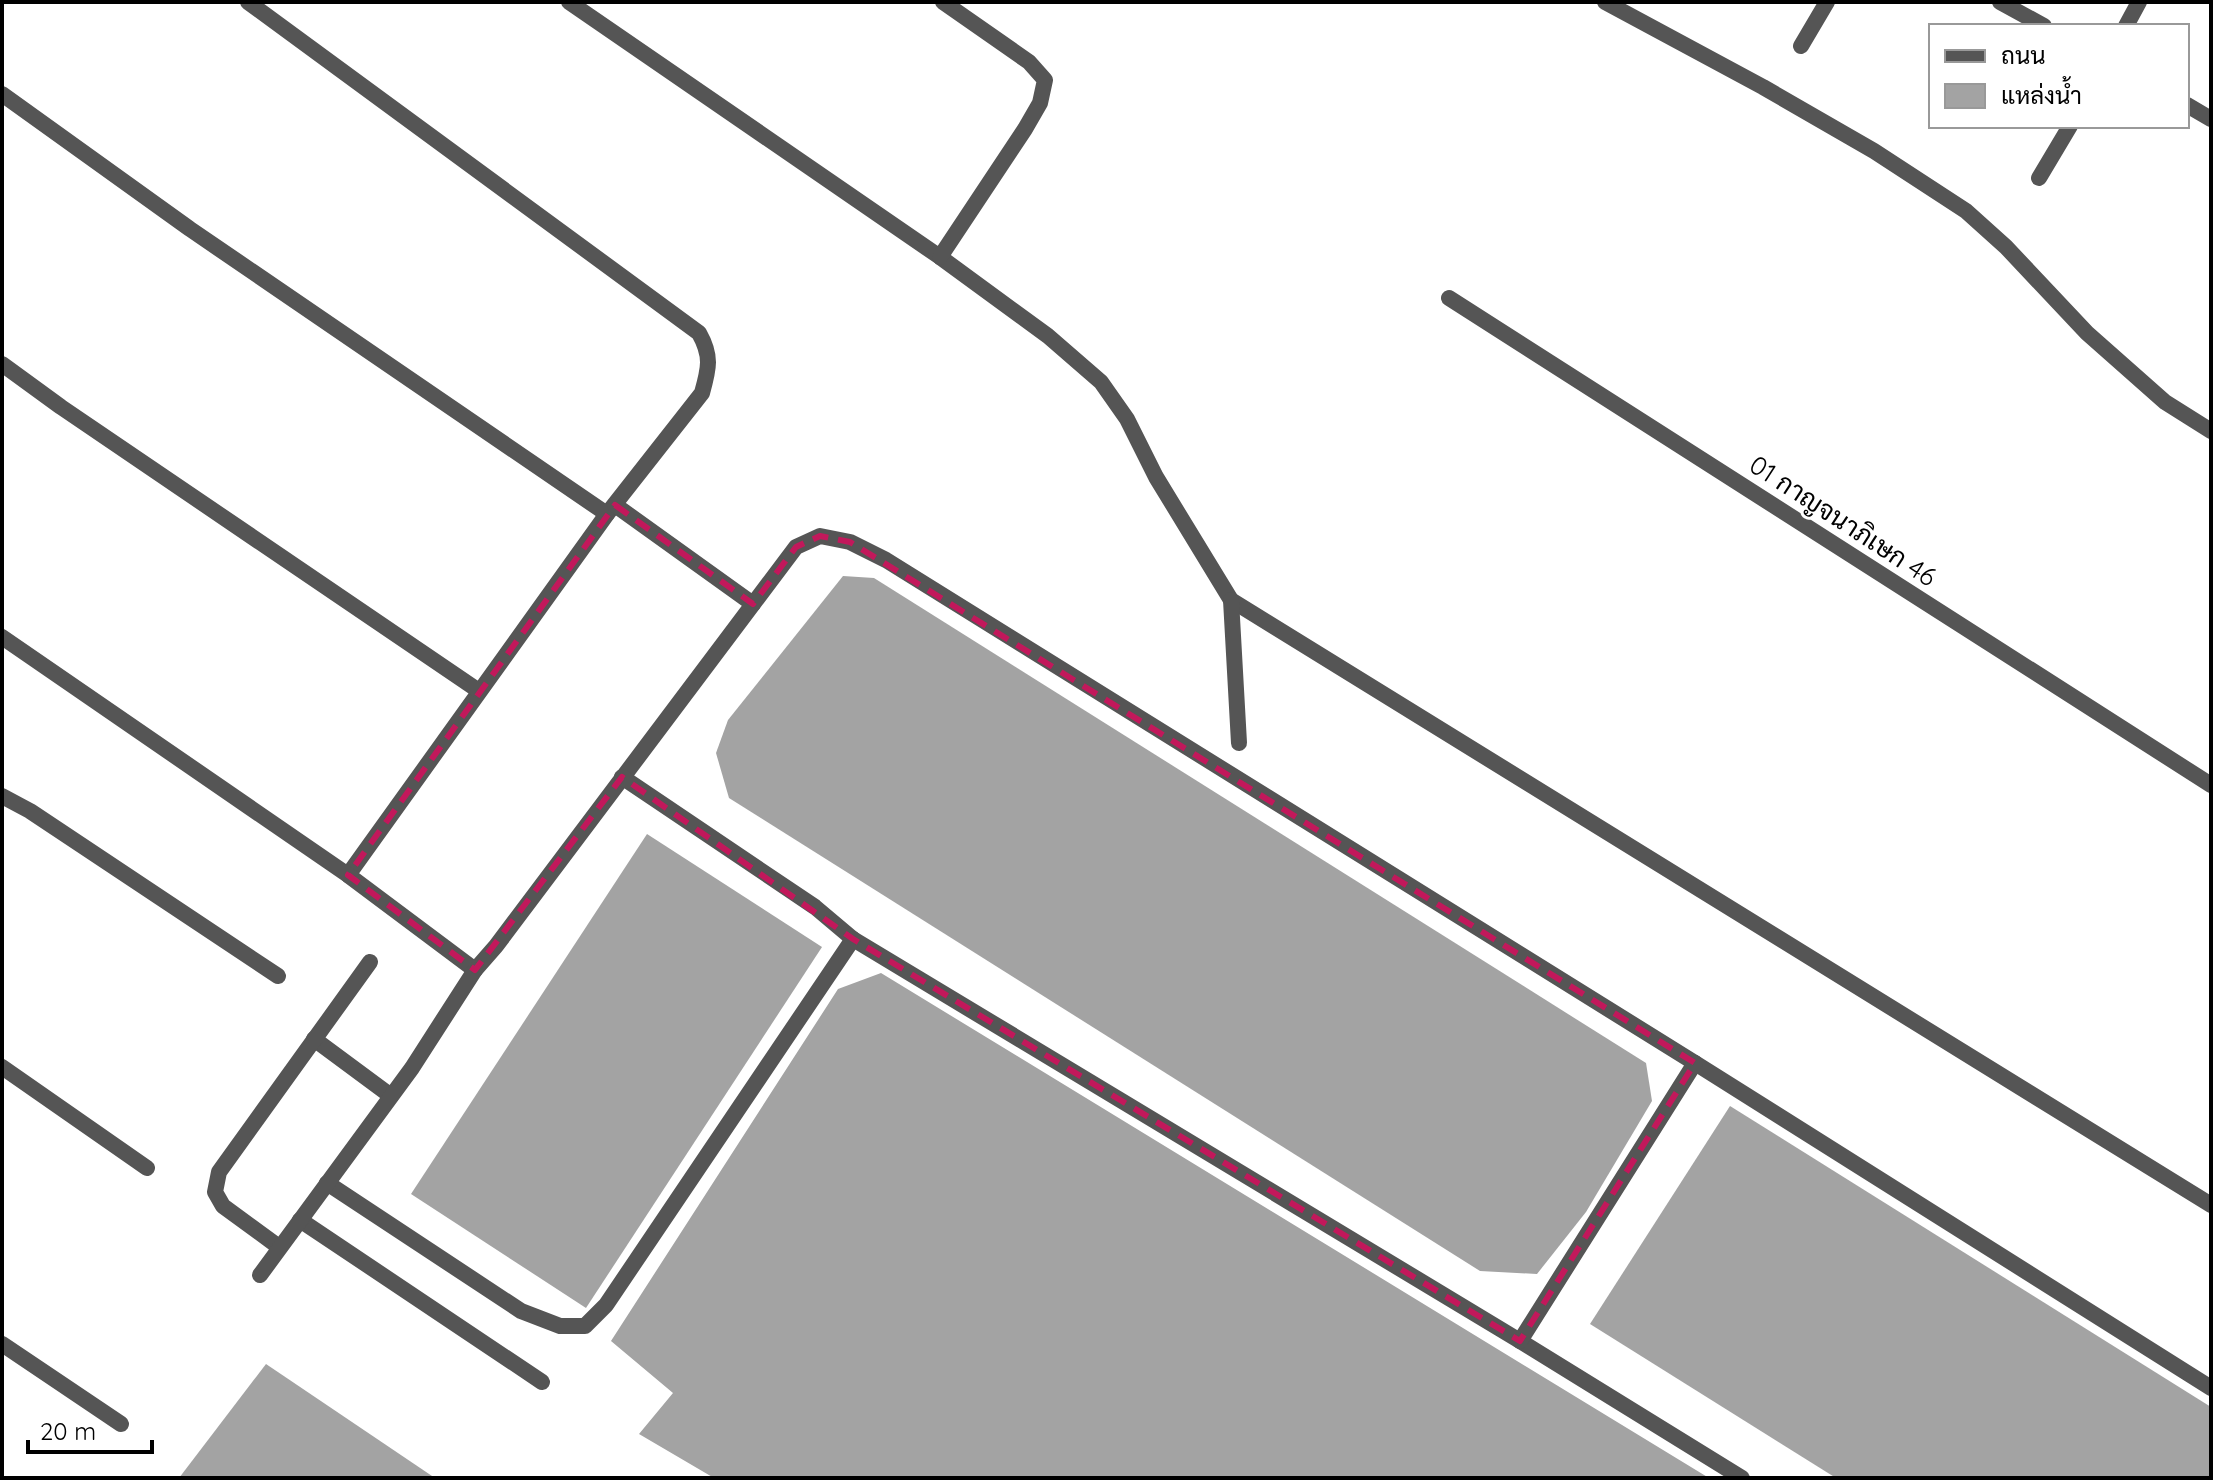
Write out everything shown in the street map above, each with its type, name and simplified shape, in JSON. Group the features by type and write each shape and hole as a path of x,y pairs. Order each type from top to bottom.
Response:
{"street":[{"path":"248,2 699,333 707,348 709,368 702,393 611,509 348,875"},
{"path":"569,2 940,257 1048,336 1101,382 1127,419 1156,477 1231,600 2211,1205"},
{"path":"940,257 1025,129 1040,103 1045,80 1029,62 943,2"},
{"path":"1605,2 1862,144 1966,211 2006,247 2087,333 2165,402 2211,431"},
{"path":"1801,46 1827,2"},
{"path":"2000,2 2040,24"},
{"path":"2127,24 2139,2"},
{"path":"2,94 190,229 753,604"},
{"path":"2189,106 2211,119"},
{"path":"2039,178 2069,128"},
{"name":"01 กาญจนาภิเษก 46","path":"1449,298 2211,785"},
{"path":"2,364 479,691"},
{"path":"260,1275 412,1068 475,970 796,547 820,536 850,542 886,560 2211,1388"},
{"path":"1231,600 1239,743"},
{"path":"2,637 348,875 475,970"},
{"path":"622,777 815,907 853,939 1742,1478"},
{"path":"2,796 30,811 278,976"},
{"path":"327,1183 521,1311 560,1326 585,1326 606,1305 853,939"},
{"path":"279,1247 223,1206 215,1192 219,1172 370,962"},
{"path":"314,1039 391,1096"},
{"path":"1520,1341 1695,1063"},
{"path":"2,1067 147,1168"},
{"path":"300,1220 542,1382"},
{"path":"2,1344 121,1424"}],"highlighted area":[{"path":"615,505 753,604 796,547 820,536 850,542 1695,1063 1520,1341 853,939 622,777 475,970 348,875"}],"water":[{"path":"843,576 874,578 1646,1063 1652,1101 1586,1212 1537,1274 1480,1271 729,798 716,753 728,720"},
{"path":"647,834 822,947 586,1308 411,1194"},
{"path":"881,973 1709,1478 714,1478 639,1434 673,1393 611,1341 838,989"},
{"path":"1730,1106 2211,1407 2211,1478 1836,1478 1590,1324"},
{"path":"266,1364 435,1478 179,1478"}]}
